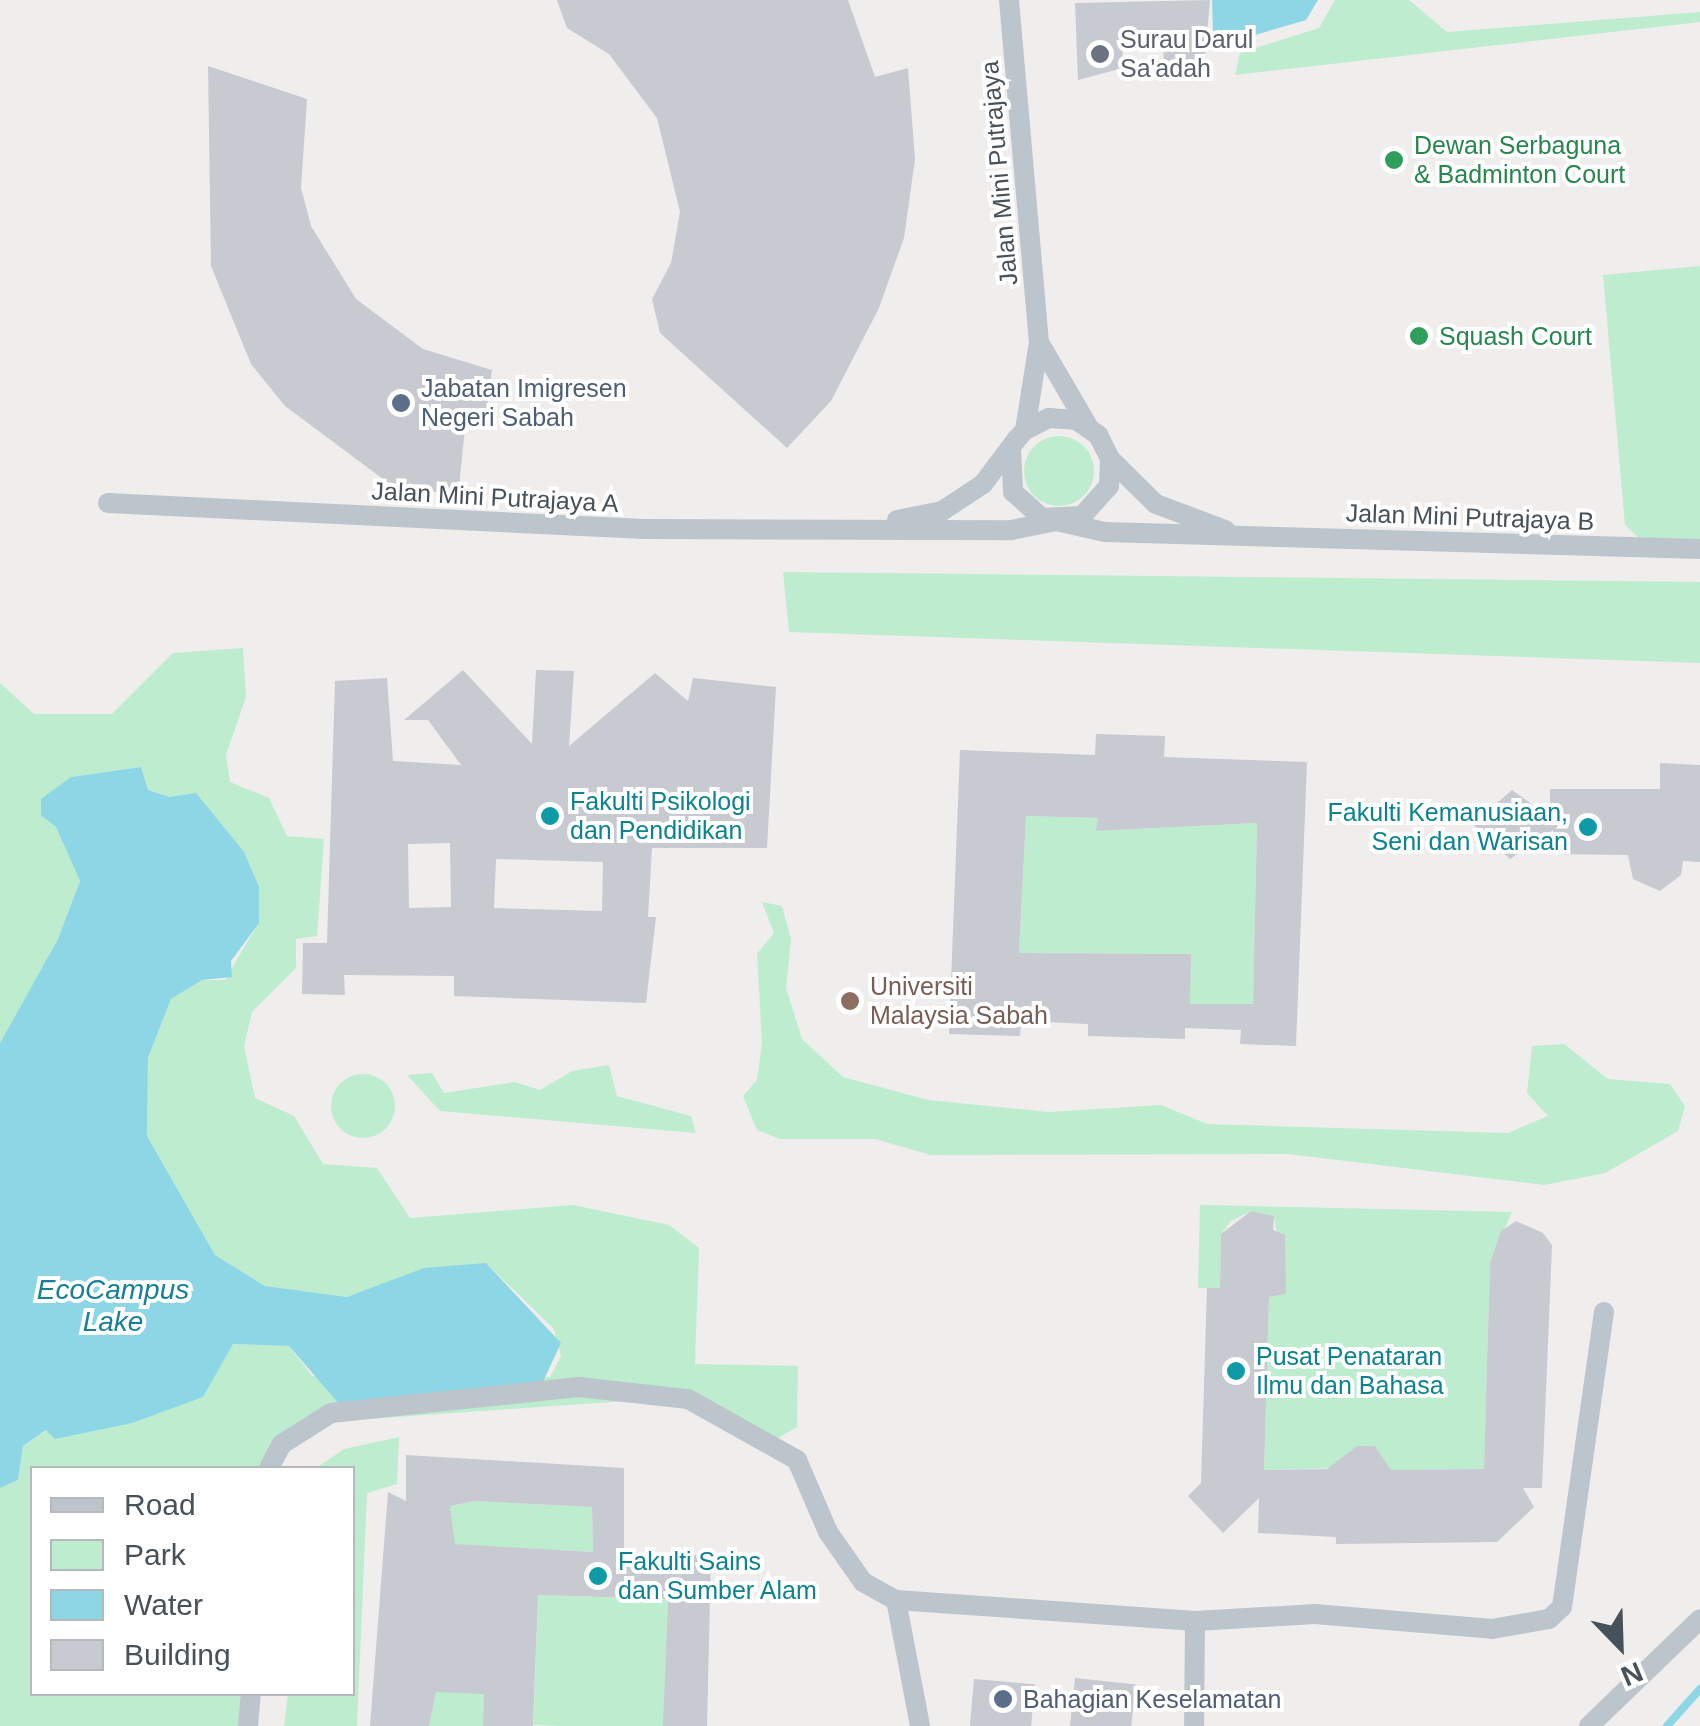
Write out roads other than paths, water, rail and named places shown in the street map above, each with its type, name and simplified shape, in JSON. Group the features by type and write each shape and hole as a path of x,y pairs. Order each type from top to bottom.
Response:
{"street":[{"name":"Jalan Mini Putrajaya","path":"1009,0 1040,342"},
{"path":"1040,342 1110,459 1156,504 1238,534"},
{"path":"880,524 942,510 984,484 1025,430 1040,342"},
{"path":"1025,430 1063,418 1088,426"},
{"path":"1011,448 1012,492 1030,512 1056,521"},
{"path":"880,524 1011,530 1056,521 1094,508 1108,486 1110,459"},
{"name":"Jalan Mini Putrajaya A","path":"108,503 644,529 880,524"},
{"name":"Jalan Mini Putrajaya B","path":"1056,521 1105,532 1700,550"},
{"path":"270,1466 282,1444 331,1413 579,1387 666,1393 797,1460 828,1532 863,1582 896,1600 1194,1621 1314,1614 1492,1629 1549,1619 1562,1607 1604,1312"},
{"path":"896,1600 920,1726"},
{"path":"1589,1726 1700,1619"},
{"path":"1194,1621 1194,1726"},
{"path":"248,1726 250,1696"}],"water":[{"path":"1212,0 1318,0 1306,20 1228,43 1213,32"},
{"name":"EcoCampus Lake","path":"141,767 148,790 169,797 196,793 244,852 259,887 259,923 231,961 232,977 202,980 171,999 148,1058 147,1136 215,1255 265,1286 347,1297 424,1268 486,1263 561,1343 539,1390 341,1406 289,1346 233,1344 203,1397 132,1423 55,1439 46,1430 23,1446 18,1480 0,1488 0,1043 58,939 80,881 56,827 41,815 41,799 71,777"}],"waterway":[{"path":"1667,1726 1700,1689"}],"place":[{"name":"Surau Darul Sa'adah","path":"1100,54"},
{"name":"Dewan Serbaguna & Badminton Court","path":"1394,160"},
{"name":"Squash Court","path":"1419,336"},
{"name":"Jabatan Imigresen Negeri Sabah","path":"401,403"},
{"name":"Fakulti Psikologi dan Pendidikan","path":"550,816"},
{"name":"Fakulti Kemanusiaan, Seni dan Warisan","path":"1588,827"},
{"name":"Universiti Malaysia Sabah","path":"850,1001"},
{"name":"Pusat Penataran Ilmu dan Bahasa","path":"1236,1371"},
{"name":"Fakulti Sains dan Sumber Alam","path":"598,1576"},
{"name":"Bahagian Keselamatan","path":"1003,1699"}]}
